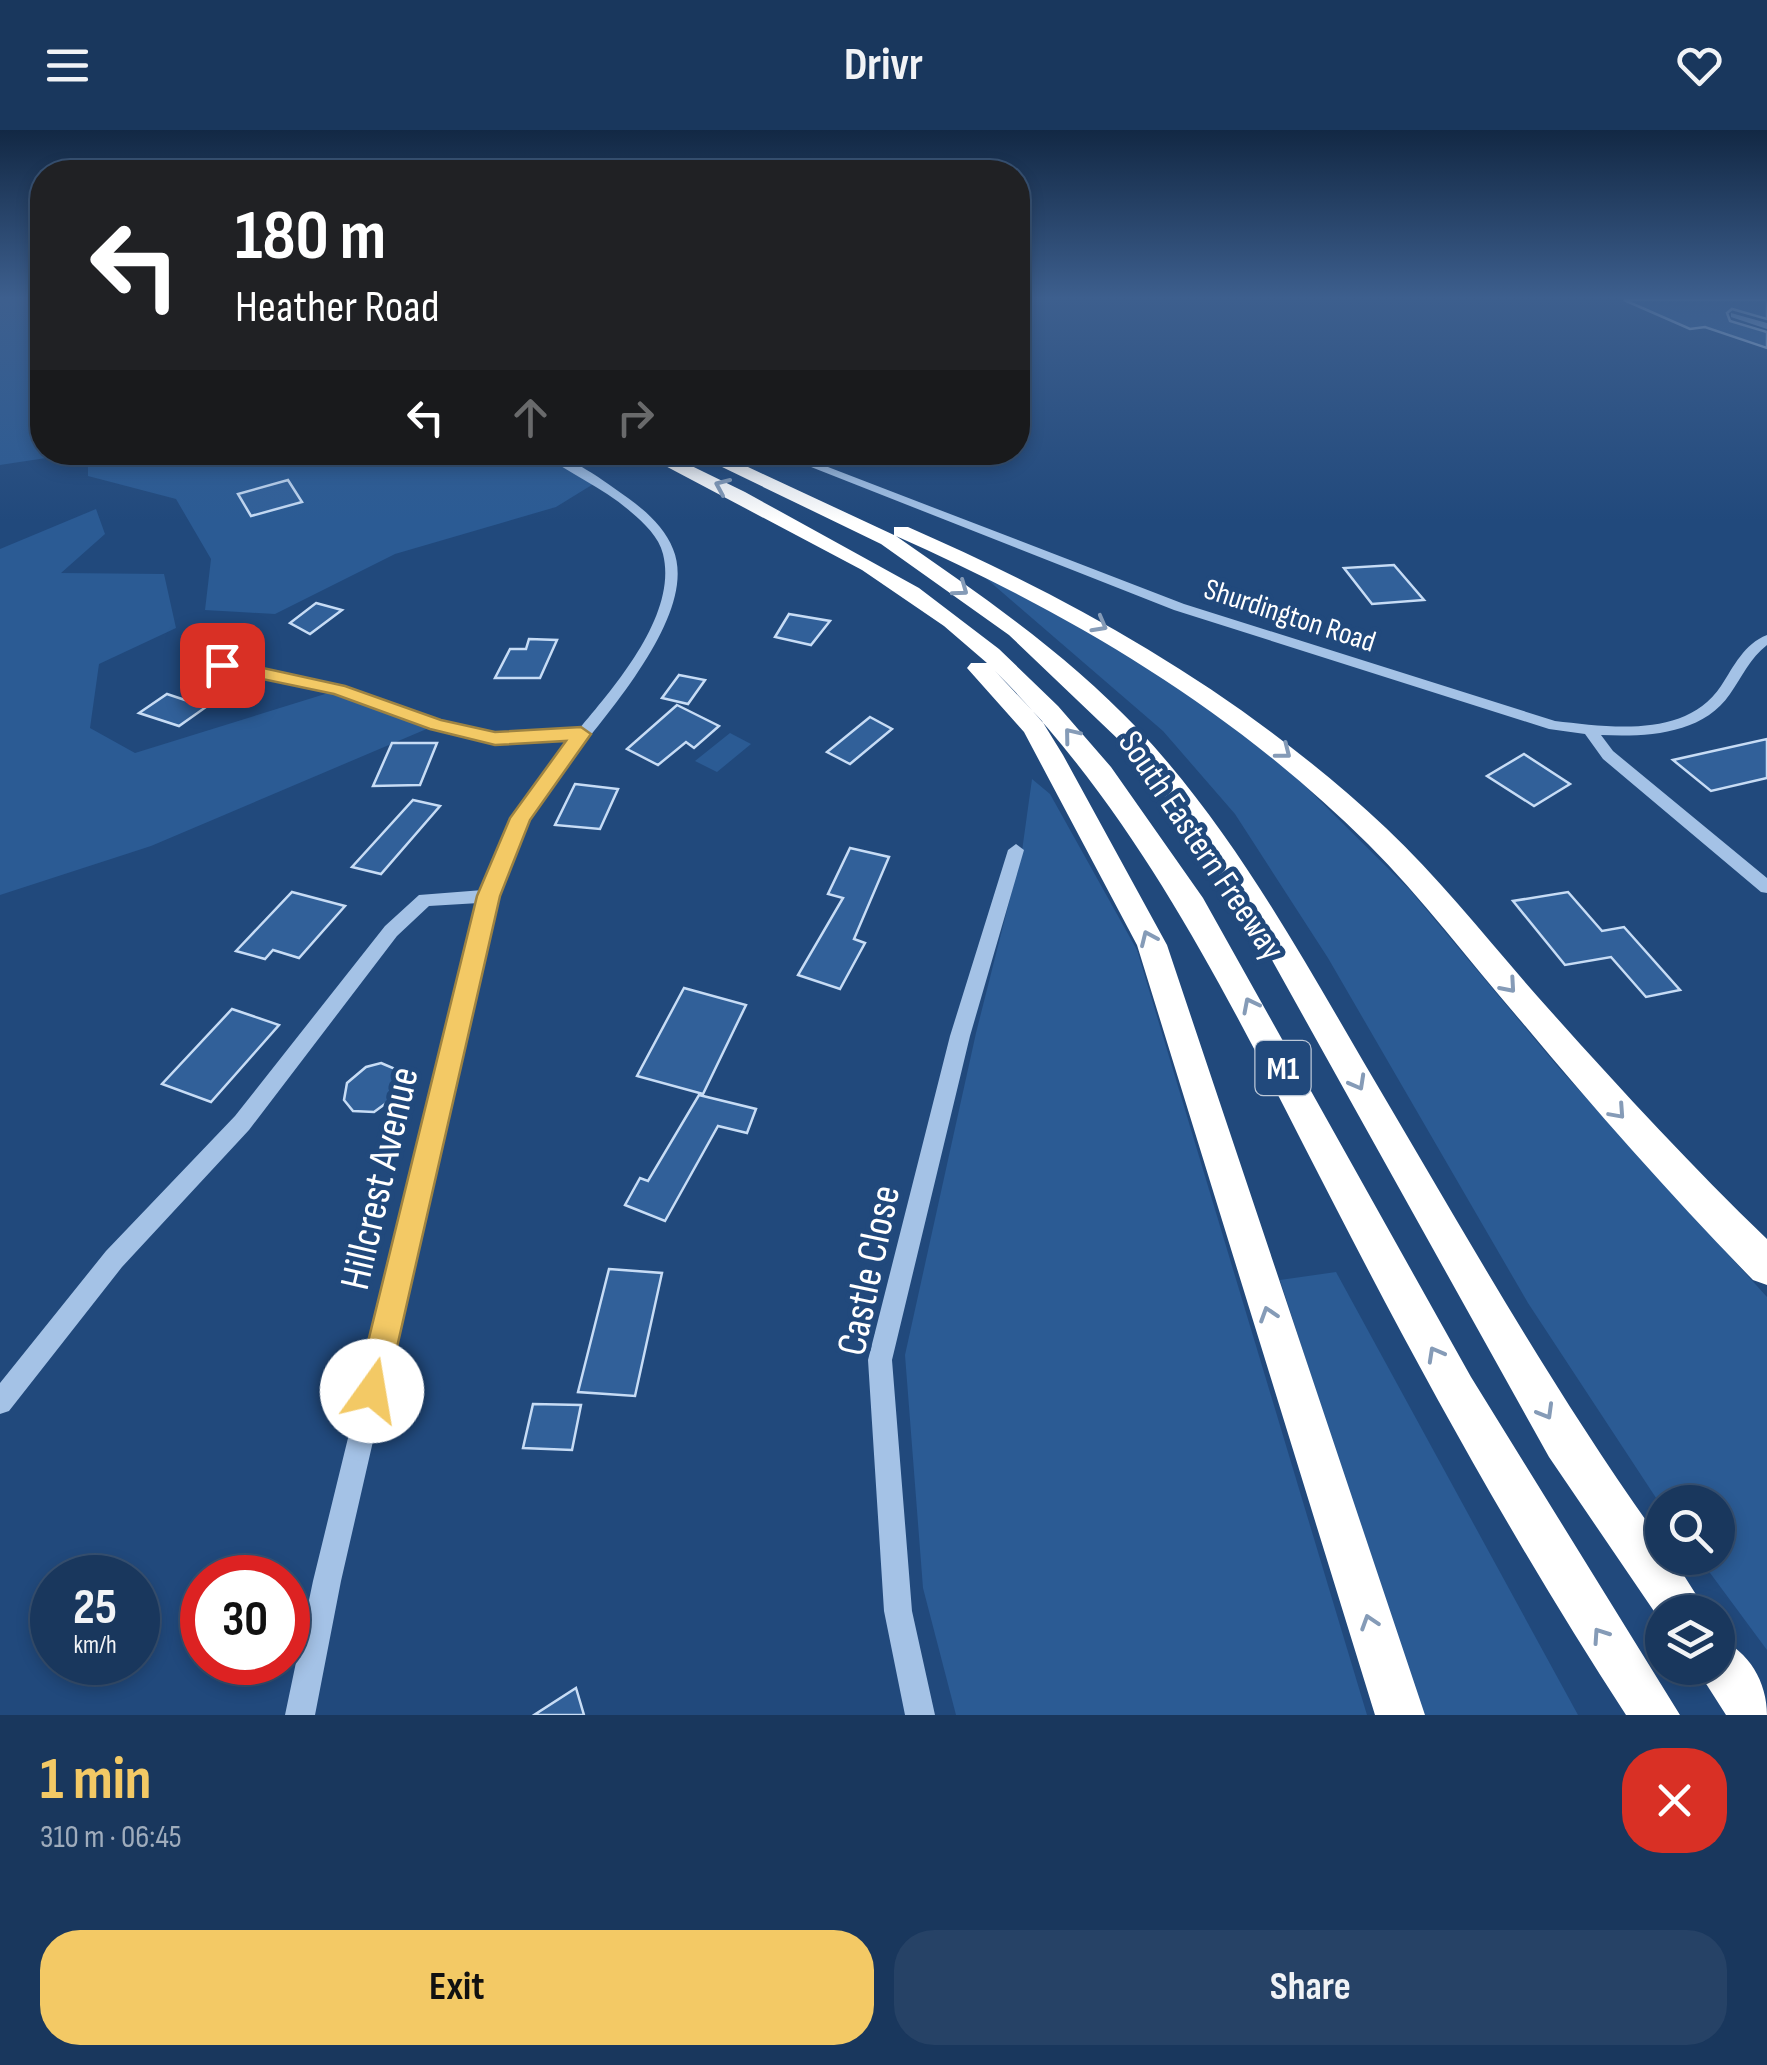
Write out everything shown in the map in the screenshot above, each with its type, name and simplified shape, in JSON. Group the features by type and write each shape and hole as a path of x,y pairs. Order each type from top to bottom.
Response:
{"highway":[{"name":"South Eastern Freeway","path":"675,465 796,522 894,580 991,653 1057,718 1121,798 1183,888 1247,998 1345,1189 1472,1420 1589,1618 1655,1715"},
{"name":"South Eastern Freeway","path":"729,465 888,540 952,582 1018,630 1130,736 1194,815 1264,918 1564,1442 1671,1595"},
{"name":"M1","path":"754,476 903,532 1026,586 1108,628 1216,698 1302,767 1385,844 1617,1111 1767,1266"},
{"path":"796,522 970,659 1033,728 1146,932 1191,1060 1249,1256 1400,1715"},
{"path":"1734,1685 1756,1715"}],"street":[{"name":"Hillcrest Avenue","path":"300,1715 326,1581 488,896 520,818 646,651 671,592 670,556 644,518 565,465"},
{"name":"Shurdington Road","path":"811,465 1179,608 1554,726 1590,730 1666,726 1707,712 1748,655 1767,639"},
{"path":"222,665 338,690 436,725 495,739 581,734"},
{"path":"1590,730 1608,755 1767,887"},
{"name":"Castle Close","path":"920,1715 898,1611 880,1360 960,1036 1016,850"},
{"path":"0,1402 114,1258 242,1123 391,931 425,900 488,896"}],"shaded area":[{"path":"0,374 30,374 30,460 0,465"},
{"path":"88,465 567,465 595,483 556,507 395,554 275,614 205,610 211,559 176,499 88,476"},
{"path":"96,509 105,534 61,573 164,574 176,628 99,664 90,728 135,753 338,690 436,725 151,846 0,895 0,549"},
{"path":"981,574 1173,678 1293,774 1410,890 1559,1068 1767,1297 1767,1650 1735,1607 1735,1595 1726,1595 1712,1575 1735,1575 1735,1485 1648,1485 1528,1303 1328,958 1235,814 1163,731"},
{"path":"730,733 751,744 717,772 695,761"},
{"path":"1032,779 1050,794 1137,950 1367,1715 956,1715 923,1588 905,1355 976,1033 1022,851"},
{"path":"1336,1272 1578,1715 1421,1715 1280,1280"}],"building":[{"path":"288,480 302,502 251,516 238,494"},
{"path":"1394,565 1424,600 1372,604 1344,568"},
{"path":"316,603 342,610 310,634 290,623"},
{"path":"789,614 830,621 811,645 775,637"},
{"path":"529,639 557,640 540,678 495,678 510,649 526,649"},
{"path":"679,675 705,680 688,704 662,698"},
{"path":"167,694 206,707 179,726 139,713"},
{"path":"677,705 719,726 694,748 686,742 658,765 627,749"},
{"path":"870,717 892,729 850,764 827,752"},
{"path":"1767,739 1767,778 1711,791 1673,760"},
{"path":"392,743 437,743 420,785 373,786"},
{"path":"1524,754 1570,784 1534,806 1487,776"},
{"path":"575,784 618,789 600,829 555,825"},
{"path":"413,800 440,806 381,874 352,867"},
{"path":"850,848 889,857 854,939 865,943 840,989 798,975 843,898 828,894"},
{"path":"292,892 345,906 299,958 273,950 265,959 236,951"},
{"path":"1568,892 1602,931 1624,927 1680,990 1646,997 1611,957 1565,965 1513,901"},
{"path":"684,988 746,1005 703,1094 637,1076"},
{"path":"232,1009 279,1025 211,1102 162,1084"},
{"path":"381,1063 400,1071 400,1093 374,1112 353,1111 344,1100 347,1083 366,1067"},
{"path":"699,1095 756,1109 747,1133 718,1126 665,1221 625,1205 640,1178 648,1181"},
{"path":"609,1269 662,1273 635,1396 578,1392"},
{"path":"533,1404 581,1405 572,1450 523,1448"},
{"path":"576,1688 584,1715 534,1715"}],"route":[{"path":"222,665 338,690 436,725 495,739 581,734 520,818 488,896 372,1391"}]}
